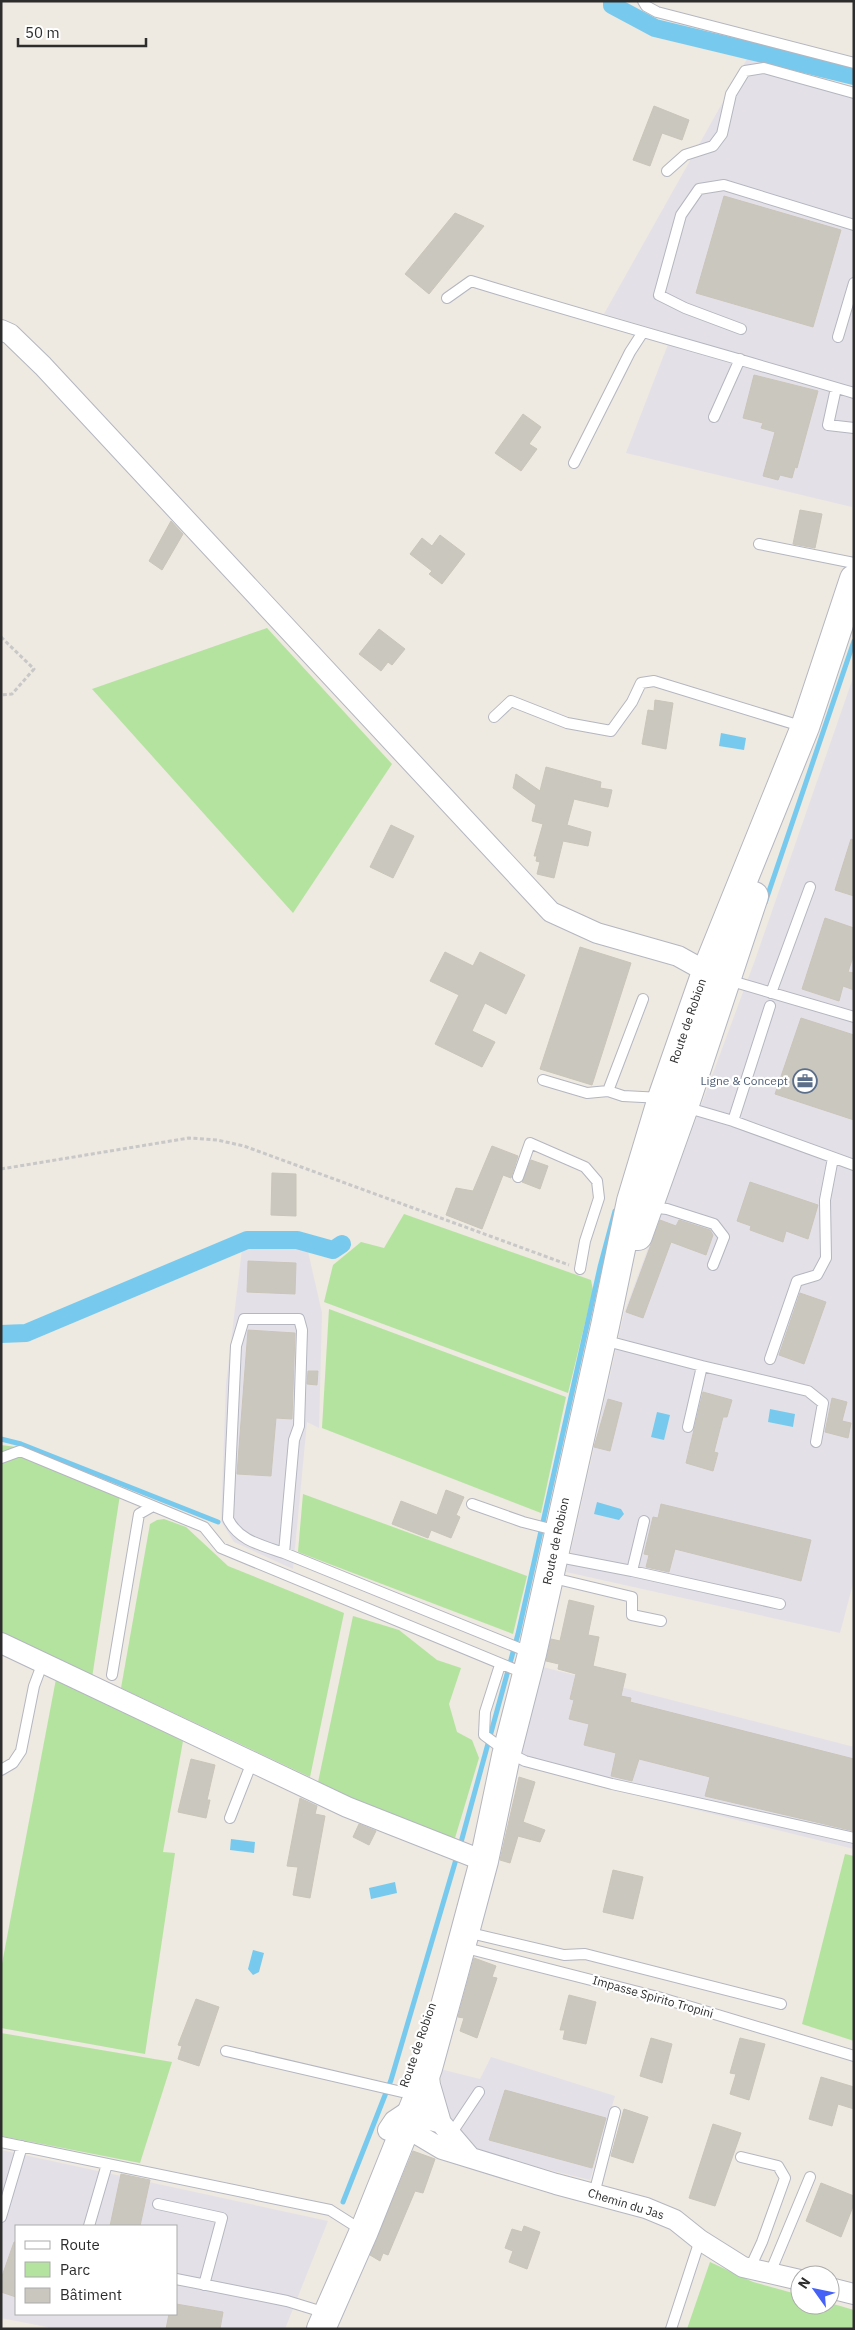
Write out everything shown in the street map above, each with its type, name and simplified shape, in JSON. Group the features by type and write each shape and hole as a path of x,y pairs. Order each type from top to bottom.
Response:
{"main road":[{"name":"Route de Robion","path":"604,1333 648,1207 673,1102 700,1058 716,976 765,864 805,727 854,579"},
{"name":"Route de Robion","path":"402,2115 428,2068 478,1859 507,1754 604,1333 630,1201 673,1102 716,976 743,877 805,727"},
{"name":"Route de Robion","path":"321,2321 402,2115 429,2018 459,1941"}],"street":[{"path":"1,330 10,334 43,366 551,912 596,933 678,956 716,976"},
{"path":"1,1643 348,1807 478,1859"},
{"path":"428,2068 430,2085 446,2128 470,2157"},
{"path":"402,2115 446,2128"},
{"name":"Chemin du Jas","path":"402,2115 442,2149 646,2208 675,2220 700,2240 743,2266 790,2278"},
{"path":"840,2290 854,2294"}],"lane":[{"path":"636,1 645,4 657,12 854,62"},
{"path":"668,172 685,155 713,146 722,134 731,94 744,71 764,68 854,93"},
{"path":"741,329 685,308 659,295 681,215 698,189 724,185 854,225"},
{"path":"447,298 471,281 854,393"},
{"path":"838,337 854,283"},
{"path":"574,463 630,352 643,332"},
{"path":"714,418 740,359"},
{"path":"836,388 828,425 854,428"},
{"path":"759,544 854,563"},
{"path":"494,717 511,701 567,723 612,730 632,702 640,683 654,681 805,727"},
{"path":"771,993 810,887"},
{"path":"716,976 854,1017"},
{"path":"608,1091 643,999"},
{"path":"733,1121 770,1006"},
{"path":"542,1080 587,1094 608,1091 623,1096 673,1102 733,1121 854,1165"},
{"path":"518,1177 530,1143 585,1167 597,1181 599,1198 585,1241 580,1269"},
{"path":"770,1359 797,1281 818,1275 826,1258 825,1200 834,1158"},
{"path":"648,1207 667,1209 714,1224 724,1237 713,1265"},
{"path":"284,1553 294,1440 299,1426 302,1330 300,1318 244,1319 236,1346 228,1519 234,1532 529,1664"},
{"path":"604,1333 702,1366 808,1391 822,1403 816,1442"},
{"path":"688,1427 702,1366"},
{"path":"1,1458 20,1451 204,1527 221,1548 500,1665 529,1664"},
{"path":"472,1504 523,1522 553,1554 632,1597 632,1615 661,1621"},
{"path":"112,1675 139,1514 153,1506"},
{"path":"632,1570 644,1521"},
{"path":"553,1554 780,1604"},
{"path":"1,1770 13,1763 21,1751 34,1686 43,1662"},
{"path":"500,1665 485,1712 484,1734 507,1754 612,1784 854,1838"},
{"path":"230,1818 252,1762"},
{"path":"459,1941 564,1955 585,1954 781,2004"},
{"name":"Impasse Spirito Tropini","path":"459,1941 658,1997 854,2056"},
{"path":"226,2051 402,2115"},
{"path":"446,2128 479,2092"},
{"path":"594,2194 615,2112"},
{"path":"1,2142 330,2210 358,2227"},
{"path":"1,2217 22,2146"},
{"path":"742,2157 778,2166 785,2178 762,2242 760,2271"},
{"path":"89,2225 106,2164"},
{"path":"760,2271 810,2177"},
{"path":"158,2204 222,2218 204,2285"},
{"path":"671,2329 700,2240"},
{"path":"178,2279 287,2301 321,2321"}],"path":[{"path":"1,638 34,669 12,694 1,695"},
{"path":"1,1168 189,1138 217,1140 262,1153 580,1269"}],"shaded area":[{"path":"747,59 854,87 852,507 626,453 672,334 604,314"},
{"path":"854,675 854,1580 840,1633 566,1572 624,1313 755,960"},
{"path":"307,1247 322,1313 319,1428 307,1422 293,1569 234,1542 221,1521 226,1384 242,1249"},
{"path":"539,1666 854,1747 854,1849 516,1765"},
{"path":"491,2057 615,2096 590,2180 473,2151 444,2117 440,2069 480,2079"},
{"path":"1,2150 328,2221 285,2329 57,2329 1,2318"}],"green space":[{"path":"267,628 392,764 293,913 92,689"},
{"path":"404,1214 591,1280 593,1290 568,1393 324,1302 333,1265 361,1242 384,1248"},
{"path":"329,1309 566,1397 541,1513 322,1428"},
{"path":"1,1445 24,1448 121,1488 92,1678 1,1638"},
{"path":"303,1494 527,1576 513,1634 298,1552"},
{"path":"164,1519 186,1527 228,1566 344,1613 310,1777 121,1688 150,1524"},
{"path":"353,1616 399,1630 437,1660 461,1668 449,1704 457,1732 472,1740 479,1758 455,1838 379,1816 317,1787"},
{"path":"56,1679 183,1741 163,1852 175,1853 145,2054 1,2028 1,1969"},
{"path":"845,1854 854,1856 854,2041 802,2024"},
{"path":"1,2033 172,2062 140,2163 1,2136"},
{"path":"710,2262 753,2282 790,2292 790,2315 840,2315 840,2306 854,2310 854,2329 687,2329"}],"water":[{"path":"721,733 746,738 744,750 719,746"},
{"path":"770,1409 795,1414 793,1427 768,1422"},
{"path":"657,1412 670,1415 664,1440 651,1437"},
{"path":"597,1502 621,1509 624,1514 619,1520 594,1514"},
{"path":"231,1839 255,1842 254,1853 230,1850"},
{"path":"395,1882 397,1893 371,1899 369,1888"},
{"path":"253,1950 264,1953 259,1972 253,1975 248,1969"}],"building":[{"path":"654,106 689,120 682,140 662,133 650,166 633,160"},
{"path":"724,196 841,230 813,327 696,293"},
{"path":"455,213 484,226 429,294 405,274"},
{"path":"754,375 818,391 797,468 795,467 792,478 780,475 778,480 763,476 775,432 761,428 763,423 743,418"},
{"path":"523,414 541,427 529,444 537,449 521,471 495,453"},
{"path":"800,510 822,514 815,548 793,544"},
{"path":"171,521 183,534 162,570 149,561"},
{"path":"440,535 465,554 442,584 429,574 432,571 410,554 422,538 432,546"},
{"path":"379,629 405,649 392,665 388,662 381,671 359,654"},
{"path":"655,700 673,703 666,749 642,744 648,710 654,711"},
{"path":"546,767 601,782 600,788 612,790 608,807 574,799 567,825 591,832 588,846 563,841 554,878 537,874 540,862 536,861 537,856 534,856 543,824 532,821 536,805 513,788 516,774 540,791"},
{"path":"391,825 414,836 393,878 370,867"},
{"path":"851,839 854,840 854,896 835,890"},
{"path":"825,918 854,928 854,954 848,972 854,973 854,990 843,986 839,1001 802,989"},
{"path":"580,947 631,963 592,1085 540,1069"},
{"path":"445,952 473,966 480,952 525,975 506,1014 485,1003 472,1031 495,1042 482,1067 435,1044 459,995 430,981"},
{"path":"801,1018 854,1035 854,1120 775,1094"},
{"path":"492,1146 518,1156 511,1178 503,1175 482,1229 446,1215 456,1188 473,1191"},
{"path":"531,1160 548,1166 540,1189 522,1182"},
{"path":"272,1173 296,1174 296,1216 271,1215"},
{"path":"750,1182 818,1205 808,1239 786,1231 783,1242 750,1230 751,1226 737,1221"},
{"path":"660,1220 676,1226 679,1220 710,1230 713,1235 706,1255 671,1242 643,1318 626,1312"},
{"path":"248,1261 296,1263 295,1294 247,1292"},
{"path":"800,1293 826,1302 804,1364 779,1355"},
{"path":"248,1330 295,1333 292,1419 276,1418 271,1476 237,1474"},
{"path":"308,1371 318,1371 317,1385 307,1384"},
{"path":"703,1392 732,1400 727,1417 723,1417 714,1452 718,1453 713,1471 686,1463"},
{"path":"832,1398 847,1402 842,1421 851,1423 848,1438 825,1432"},
{"path":"608,1399 622,1403 610,1451 594,1447"},
{"path":"446,1490 464,1497 456,1515 460,1517 451,1538 431,1530 428,1538 392,1524 401,1501 437,1515"},
{"path":"661,1504 811,1540 801,1581 675,1549 669,1572 646,1567 649,1555 644,1554 653,1517 658,1518"},
{"path":"569,1600 594,1606 588,1635 599,1637 593,1666 626,1674 621,1696 631,1698 630,1702 854,1759 854,1831 705,1796 710,1777 639,1759 632,1781 611,1776 616,1753 584,1745 589,1724 569,1719 574,1700 570,1699 576,1674 558,1669 559,1664 546,1661 551,1639 560,1641"},
{"path":"191,1759 215,1765 207,1800 210,1800 206,1818 178,1812"},
{"path":"519,1777 535,1782 523,1822 545,1830 540,1842 518,1836 510,1863 500,1860"},
{"path":"300,1798 317,1806 315,1814 325,1816 310,1898 293,1895 298,1867 287,1866"},
{"path":"359,1824 376,1831 369,1845 353,1837"},
{"path":"613,1870 643,1877 633,1919 603,1912"},
{"path":"474,1958 496,1966 492,1977 497,1978 477,2038 460,2031 464,2018 458,2017"},
{"path":"569,1995 596,2002 586,2044 563,2039 565,2030 560,2030"},
{"path":"196,1999 219,2007 199,2066 178,2059 182,2046 178,2045"},
{"path":"651,2038 672,2044 662,2083 640,2076"},
{"path":"740,2038 765,2044 749,2100 730,2094 736,2074 730,2073"},
{"path":"821,2077 854,2087 854,2109 838,2104 832,2126 809,2119"},
{"path":"505,2090 606,2118 592,2168 489,2140"},
{"path":"624,2109 648,2117 633,2163 611,2156"},
{"path":"713,2124 741,2133 715,2206 689,2198"},
{"path":"413,2151 435,2159 423,2193 415,2191 388,2255 383,2253 380,2261 370,2255"},
{"path":"121,2174 150,2180 140,2225 110,2225"},
{"path":"821,2183 854,2196 854,2204 841,2237 806,2221"},
{"path":"524,2226 540,2232 527,2269 509,2262 513,2251 505,2248 512,2229 522,2232"},
{"path":"15,2242 15,2297 1,2292 1,2279"},
{"path":"178,2304 223,2312 220,2329 166,2329 169,2315 178,2315"}],"waterway":[{"path":"612,1 612,5 655,28 854,76"},
{"path":"765,903 854,641"},
{"path":"460,1846 518,1634 600,1267 615,1211"},
{"path":"1,1334 26,1333 247,1240 297,1240 333,1250 342,1244"},
{"path":"1,1439 21,1444 218,1522"},
{"path":"343,2202 391,2080 457,1856"}],"place":[{"name":"Ligne & Concept","path":"805,1081"}]}
